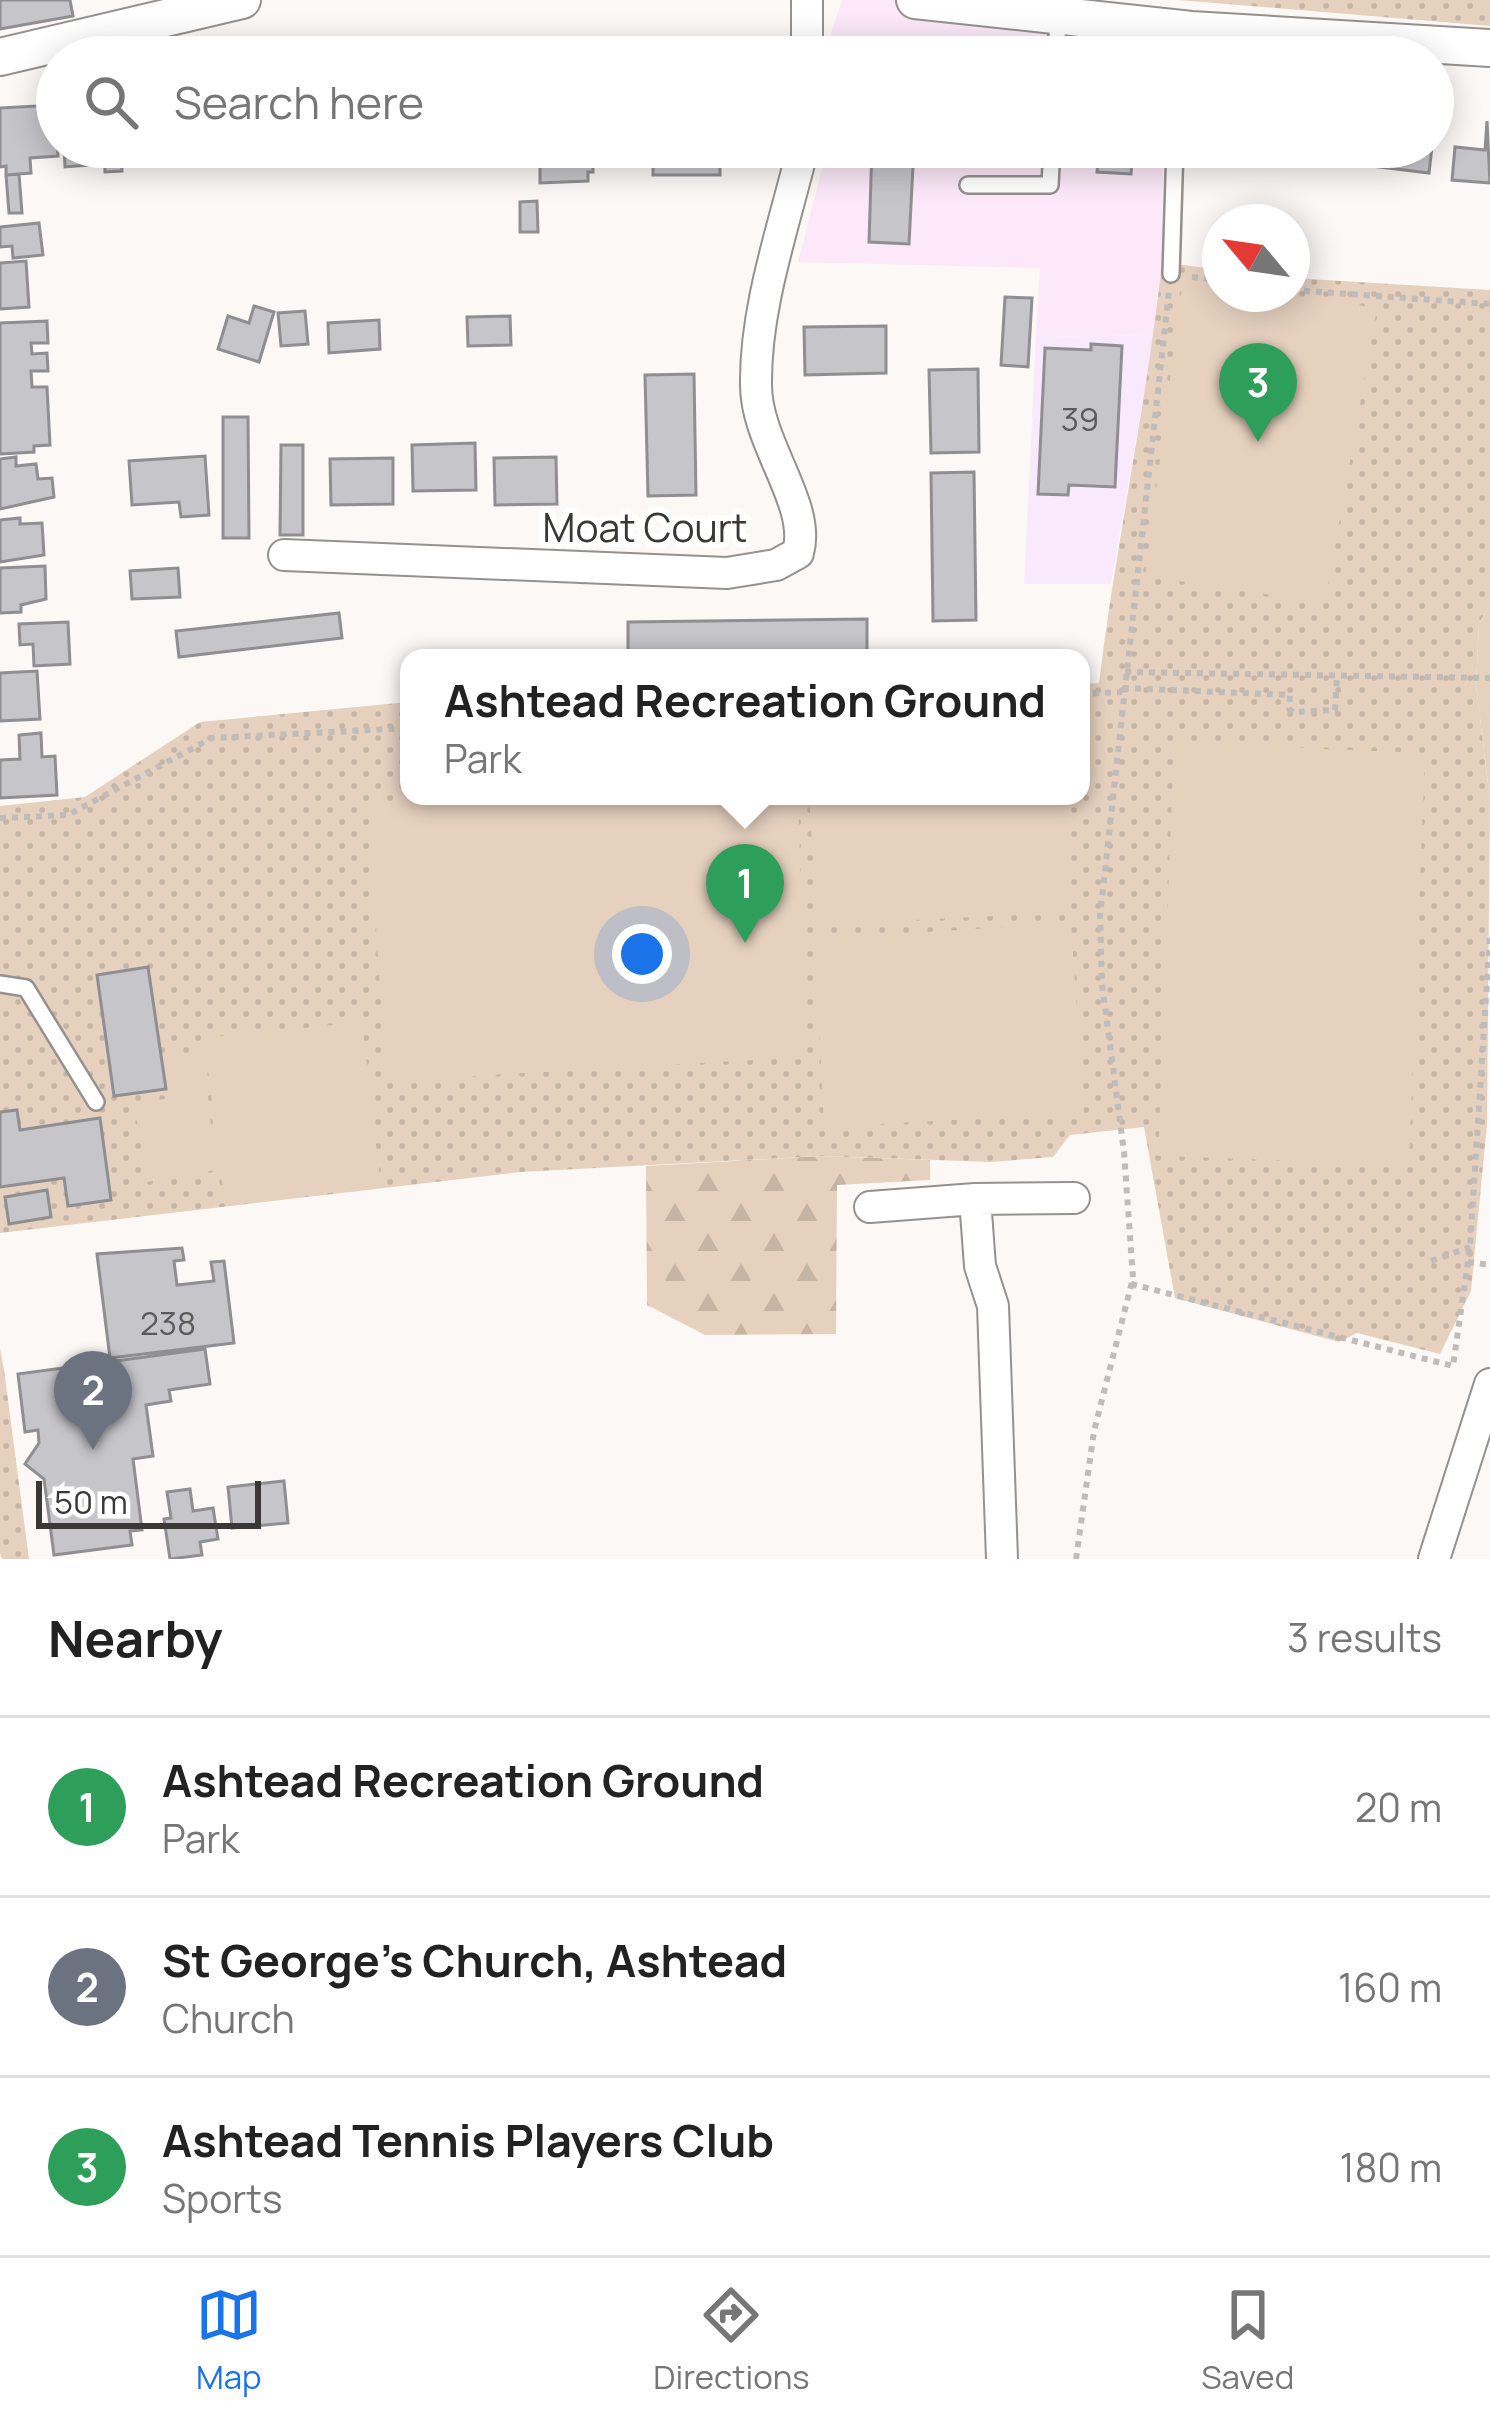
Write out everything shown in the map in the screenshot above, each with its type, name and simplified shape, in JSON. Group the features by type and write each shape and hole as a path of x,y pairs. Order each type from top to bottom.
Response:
{"street":[{"path":"86,36 242,0"},
{"path":"807,0 807,36"},
{"path":"915,0 1058,15 1127,11 1179,36"},
{"path":"1454,47 1490,48"},
{"path":"0,56 36,48"},
{"name":"Moat Court","path":"284,555 727,573 776,565 799,553 805,531 763,434 755,386 764,304 798,168"},
{"path":"870,1207 1074,1198"},
{"path":"975,1199 980,1266 994,1306 1000,1559 1026,1559"},
{"path":"1434,1559 1490,1384"}],"lane":[{"path":"1057,36 1058,15"},
{"path":"968,185 1050,185 1051,168"},
{"path":"1171,274 1174,168"},
{"path":"0,984 26,988 96,1102"}],"path":[{"path":"1076,1559 1094,1431 1131,1284 1124,1152 1102,984 1100,916 1171,274"},
{"path":"1310,291 1490,304"},
{"path":"1125,672 1490,678"},
{"path":"1090,693 1290,694 1293,712 1335,710 1337,676"},
{"path":"0,818 68,815 212,738 400,728"},
{"path":"1131,1284 1454,1366 1470,1247 1490,935"},
{"path":"1431,1261 1470,1247"},
{"path":"1468,1262 1490,1265"}],"shaded area":[{"path":"842,0 1092,0 1111,8 1165,14 1164,36 831,34"},
{"path":"1163,168 1162,262 1154,335 1036,337 1040,268 798,262 822,169"},
{"path":"1154,335 1111,584 1024,584 1036,337"}],"green space":[{"path":"1179,0 1490,0 1490,26"},
{"path":"1162,262 1202,268 1202,312 1310,312 1310,279 1490,290 1490,605 1479,623 1476,685 1490,800 1487,1124 1471,1291 1440,1354 1357,1333 1339,1342 1175,1298 1144,1127 1070,1135 1053,1157 992,1162 822,1156 520,1172 0,1233 0,806 85,797 200,722 400,703 400,805 1090,805 1090,684 1099,683"},
{"path":"1183,278 1202,281 1202,312 1310,312 1310,298 1377,308 1325,603 1145,576"},
{"path":"1490,605 1490,800 1476,685 1479,623"},
{"path":"1174,743 1425,753 1409,1165 1158,1156"},
{"path":"368,803 798,805 806,1057 386,1081"},
{"path":"810,805 1064,805 1070,912 817,925"},
{"path":"1071,923 1084,1113 824,1127 815,939"},
{"path":"362,1022 381,1187 225,1205 204,1038"},
{"path":"203,1051 216,1170 147,1182 134,1104 171,1098 168,1056"},
{"path":"822,1156 930,1160 930,1180 837,1185 836,1334 705,1335 647,1305 646,1166"},
{"path":"0,1349 29,1559 2,1559 0,1553"}],"building":[{"path":"0,0 70,0 73,16 0,29"},
{"path":"36,106 36,158 30,158 31,173 6,175 6,166 0,167 0,108"},
{"path":"1487,121 1490,183 1452,180 1455,147 1485,150"},
{"path":"540,168 593,168 588,181 540,183"},
{"path":"653,168 720,168 720,175 653,175"},
{"path":"871,168 913,168 909,244 869,242"},
{"path":"1097,168 1131,168 1131,174 1097,172"},
{"path":"1388,168 1430,168 1429,173"},
{"path":"19,174 22,213 9,213 6,175"},
{"path":"537,201 538,232 520,232 520,202"},
{"path":"39,223 43,255 13,258 12,246 0,247 0,227"},
{"path":"26,261 29,307 0,309 0,263"},
{"path":"1005,297 1032,298 1028,367 1001,365"},
{"path":"254,306 274,312 259,362 218,349 228,316 249,323"},
{"path":"305,311 308,344 281,346 278,313"},
{"path":"510,316 511,345 468,346 467,317"},
{"path":"379,320 380,349 329,353 328,323"},
{"path":"47,321 48,343 31,343 32,354 47,353 48,371 31,371 32,387 47,387 50,445 34,446 34,452 0,454 0,323"},
{"path":"886,326 886,373 805,375 804,327"},
{"path":"1091,344 1122,346 1115,487 1069,485 1068,495 1038,494 1045,348 1091,350"},
{"path":"978,369 979,452 931,453 929,370"},
{"path":"694,374 696,495 648,496 645,375"},
{"path":"223,417 248,417 249,538 223,538"},
{"path":"475,443 476,490 413,491 412,445"},
{"path":"281,445 303,445 303,535 280,535"},
{"path":"205,456 209,515 181,517 179,502 132,505 129,461"},
{"path":"16,457 16,466 36,464 38,479 52,478 54,497 0,509 0,459"},
{"path":"556,457 557,504 495,505 494,458"},
{"path":"393,458 393,504 331,505 330,459"},
{"path":"974,472 976,620 933,621 931,473"},
{"path":"20,518 20,524 42,523 44,555 0,562 0,520"},
{"path":"45,566 46,599 21,605 21,612 0,613 0,568"},
{"path":"178,568 180,597 132,599 130,571"},
{"path":"339,613 342,638 179,657 176,631"},
{"path":"867,619 867,649 628,649 628,622"},
{"path":"68,622 70,664 34,666 33,644 20,645 19,624"},
{"path":"37,671 40,719 0,721 0,673"},
{"path":"41,733 42,757 55,756 57,795 0,798 0,760 20,759 19,735"},
{"path":"148,967 166,1089 114,1096 97,975"},
{"path":"17,1110 20,1130 100,1118 111,1200 68,1206 64,1178 0,1187 0,1112"},
{"path":"47,1190 51,1217 9,1224 5,1197"},
{"path":"182,1248 184,1260 174,1261 177,1285 214,1281 211,1262 224,1261 234,1343 110,1358 97,1254"},
{"path":"205,1349 210,1384 169,1390 171,1401 146,1405 153,1456 133,1459 142,1530 130,1531 132,1545 54,1555 44,1479 25,1464 39,1443 38,1430 25,1432 18,1374"},
{"path":"284,1481 288,1523 232,1528 228,1487"},
{"path":"190,1489 193,1511 213,1508 218,1539 200,1542 202,1555 170,1559 164,1519 171,1518 167,1492"}],"place":[{"name":"Ashtead Tennis Players Club","path":"1258,442"},
{"name":"Ashtead Recreation Ground","path":"745,943"},
{"name":"St George's Church, Ashtead","path":"93,1450"}]}
